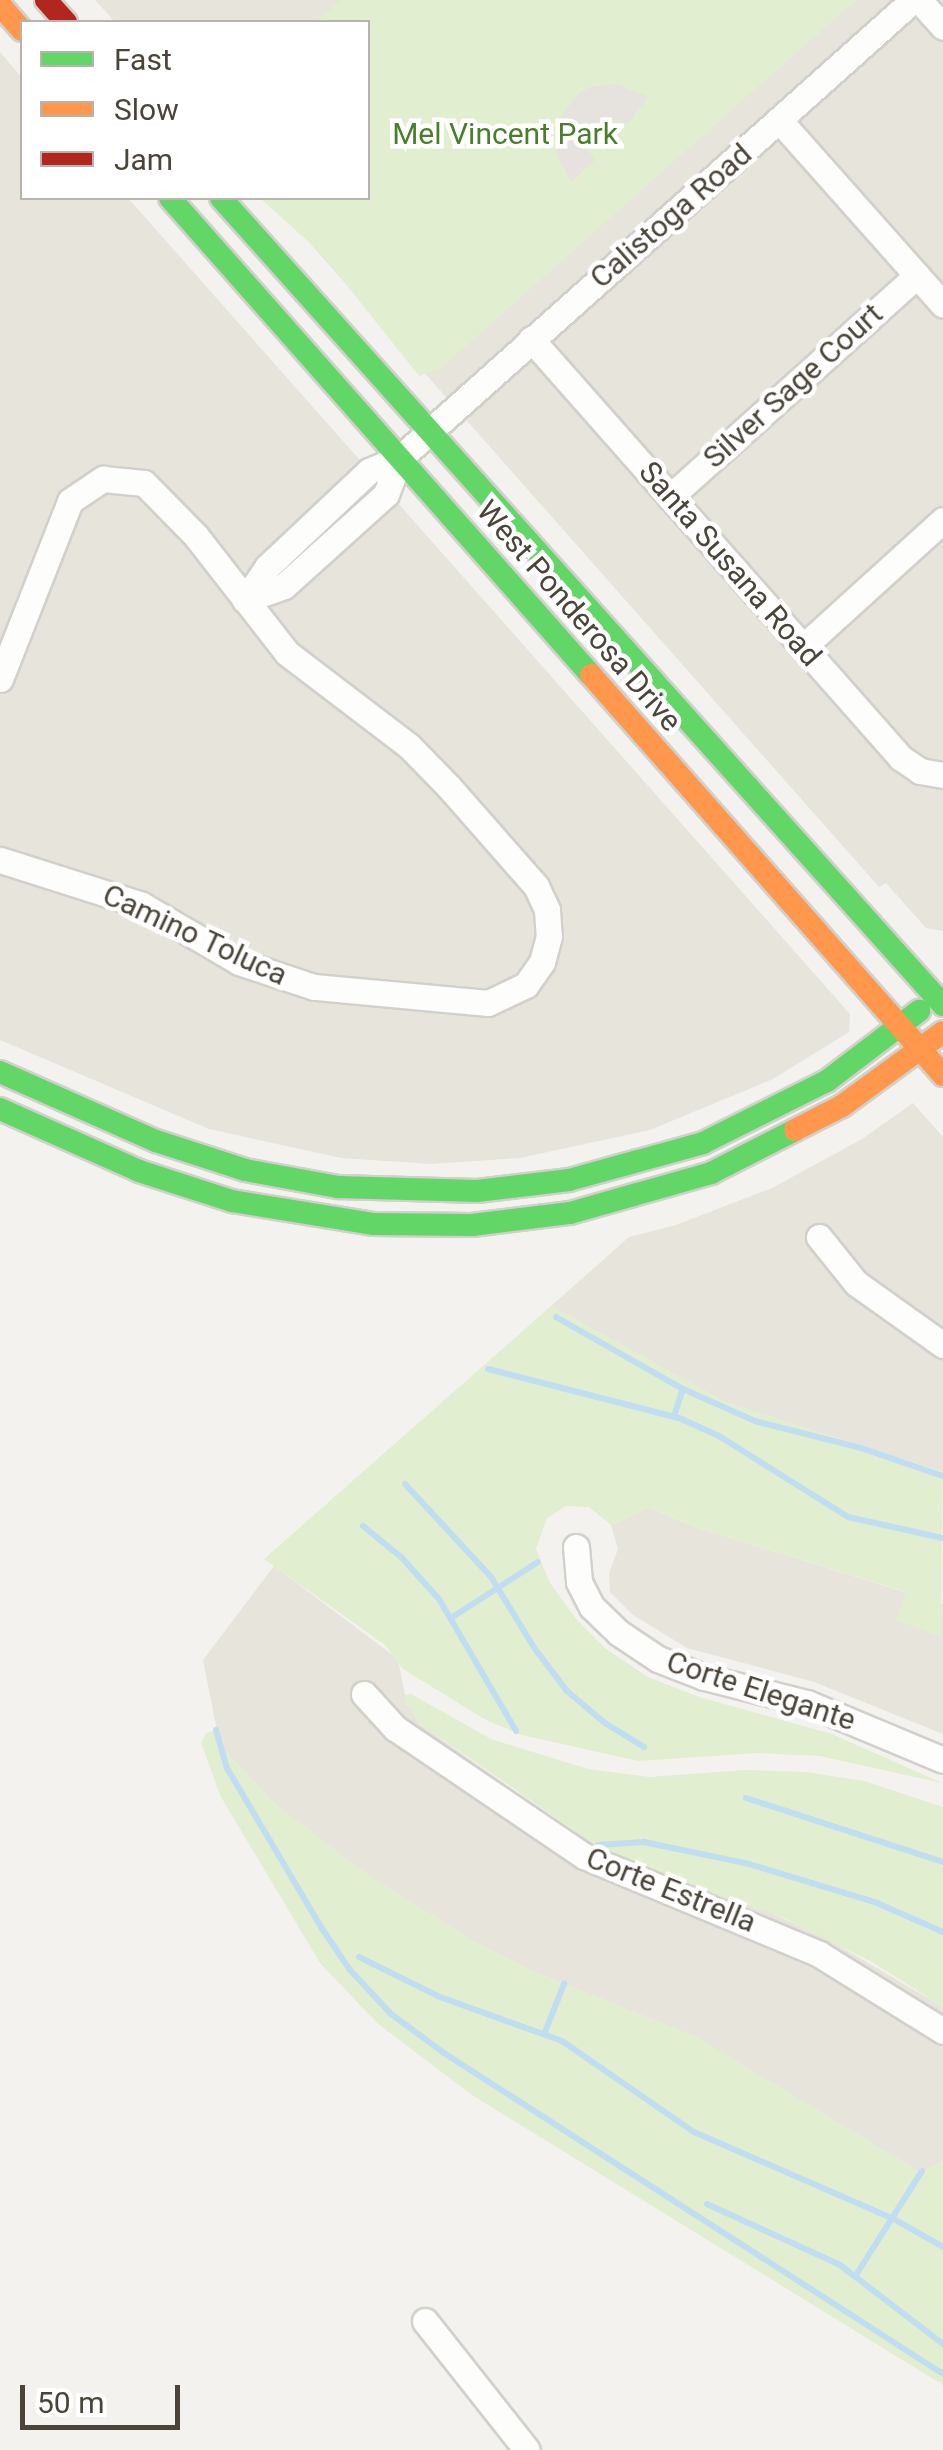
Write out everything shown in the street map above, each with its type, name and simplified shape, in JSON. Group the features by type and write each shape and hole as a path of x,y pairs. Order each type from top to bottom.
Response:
{"main road":[{"path":"46,0 64,20"},
{"path":"0,5 20,28"},
{"name":"West Ponderosa Drive","path":"172,200 943,1074"},
{"name":"West Ponderosa Drive","path":"223,200 939,1001"},
{"path":"0,1072 156,1141 245,1170 338,1187 478,1191 569,1180 703,1142 827,1081 939,1001"},
{"path":"0,1109 140,1171 232,1200 342,1221 472,1224 570,1213 711,1173 828,1114 943,1032"}],"street":[{"path":"916,0 943,27"},
{"name":"Calistoga Road","path":"245,600 267,567 369,471 400,458 916,0"},
{"path":"779,120 943,305"},
{"name":"Silver Sage Court","path":"670,497 917,275"},
{"name":"Santa Susana Road","path":"532,339 901,758 920,771 940,775"},
{"path":"0,679 64,513 80,492 103,479 131,478 156,490 245,600"},
{"path":"803,647 943,520"},
{"name":"Camino Toluca","path":"0,860 142,905 239,962 314,987 488,1003 526,985 547,949 547,910 527,875 409,746 304,670 245,600"},
{"path":"819,1237 856,1283 943,1346"},
{"name":"Corte Elegante","path":"576,1546 579,1582 592,1606 619,1633 658,1658 704,1677 807,1703 943,1760"},
{"name":"Corte Estrella","path":"364,1694 395,1728 584,1856 805,1947 943,2031"},
{"path":"426,2321 526,2450"}],"shaded area":[{"path":"95,0 943,0 943,931 926,928 886,883 879,887 272,200 370,200 370,20 113,20"},
{"path":"0,52 20,76 20,200 130,200 850,1014 849,1032 773,1079 650,1130 520,1158 431,1164 341,1158 209,1129 0,1040"},
{"path":"617,84 648,97 628,124 607,118 590,126 588,150 595,160 571,182 556,154 558,120 579,93 590,87"},
{"path":"913,1103 943,1137 943,1472 725,1402 551,1306 629,1237 676,1225 772,1188 862,1139"},
{"path":"650,1508 695,1527 943,1604 943,1734 814,1682 687,1648 633,1615 610,1592 609,1573 618,1549 611,1525"},
{"path":"274,1566 398,1659 405,1695 420,1724 562,1825 646,1868 744,1901 826,1938 943,2007 943,2161 921,2173 696,2037 530,1970 477,1943 370,1877 277,1806 220,1746 203,1660"}],"green space":[{"name":"Mel Vincent Park","path":"341,0 856,0 440,369 419,376 322,254 262,200 370,200 370,20 318,20"},
{"path":"551,1306 725,1402 943,1472 941,1637 896,1620 906,1592 695,1527 651,1508 611,1525 589,1507 566,1506 547,1518 536,1549 550,1583 576,1619 606,1649 648,1677 699,1697 832,1734 942,1783 820,1756 758,1753 638,1761 522,1735 486,1720 403,1669 385,1645 264,1559"},
{"path":"411,1694 491,1739 588,1769 649,1777 745,1770 806,1772 864,1781 943,1807 943,2007 872,1962 786,1919 646,1868 591,1842 420,1724 406,1704 405,1695"},
{"path":"216,1730 220,1746 277,1806 370,1877 477,1943 530,1970 696,2037 921,2173 943,2161 943,2385 472,2095 377,2023 320,1963 221,1797 201,1743 206,1733"}],"waterway":[{"path":"556,1317 683,1389 755,1421 861,1448 943,1476"},
{"path":"488,1369 679,1418 719,1436 848,1517 943,1538"},
{"path":"674,1416 683,1389"},
{"path":"405,1484 491,1577 535,1649 567,1691 605,1723 644,1747"},
{"path":"363,1526 401,1557 439,1599 516,1731"},
{"path":"451,1618 538,1562"},
{"path":"216,1730 227,1768 321,1927 350,1970 391,2014 444,2053 943,2374"},
{"path":"746,1798 943,1862"},
{"path":"598,1845 644,1842 749,1864 877,1903 943,1932"},
{"path":"359,1957 440,1997 562,2041 694,2132 892,2218 943,2247"},
{"path":"545,2032 564,1984"},
{"path":"856,2275 922,2171"},
{"path":"707,2204 840,2265 943,2344"}],"traffic: fast":[{"path":"172,200 591,675"},
{"path":"223,200 943,1005"},
{"path":"0,1072 156,1141 245,1170 338,1187 477,1191 569,1180 703,1143 827,1081 919,1011"},
{"path":"0,1109 139,1171 232,1201 374,1224 472,1225 570,1213 711,1173 795,1130"}],"traffic: slow":[{"path":"0,5 20,28"},
{"path":"591,675 943,1075"},
{"path":"795,1130 842,1106 943,1032"}],"traffic: jam":[{"path":"46,0 64,20"}]}
